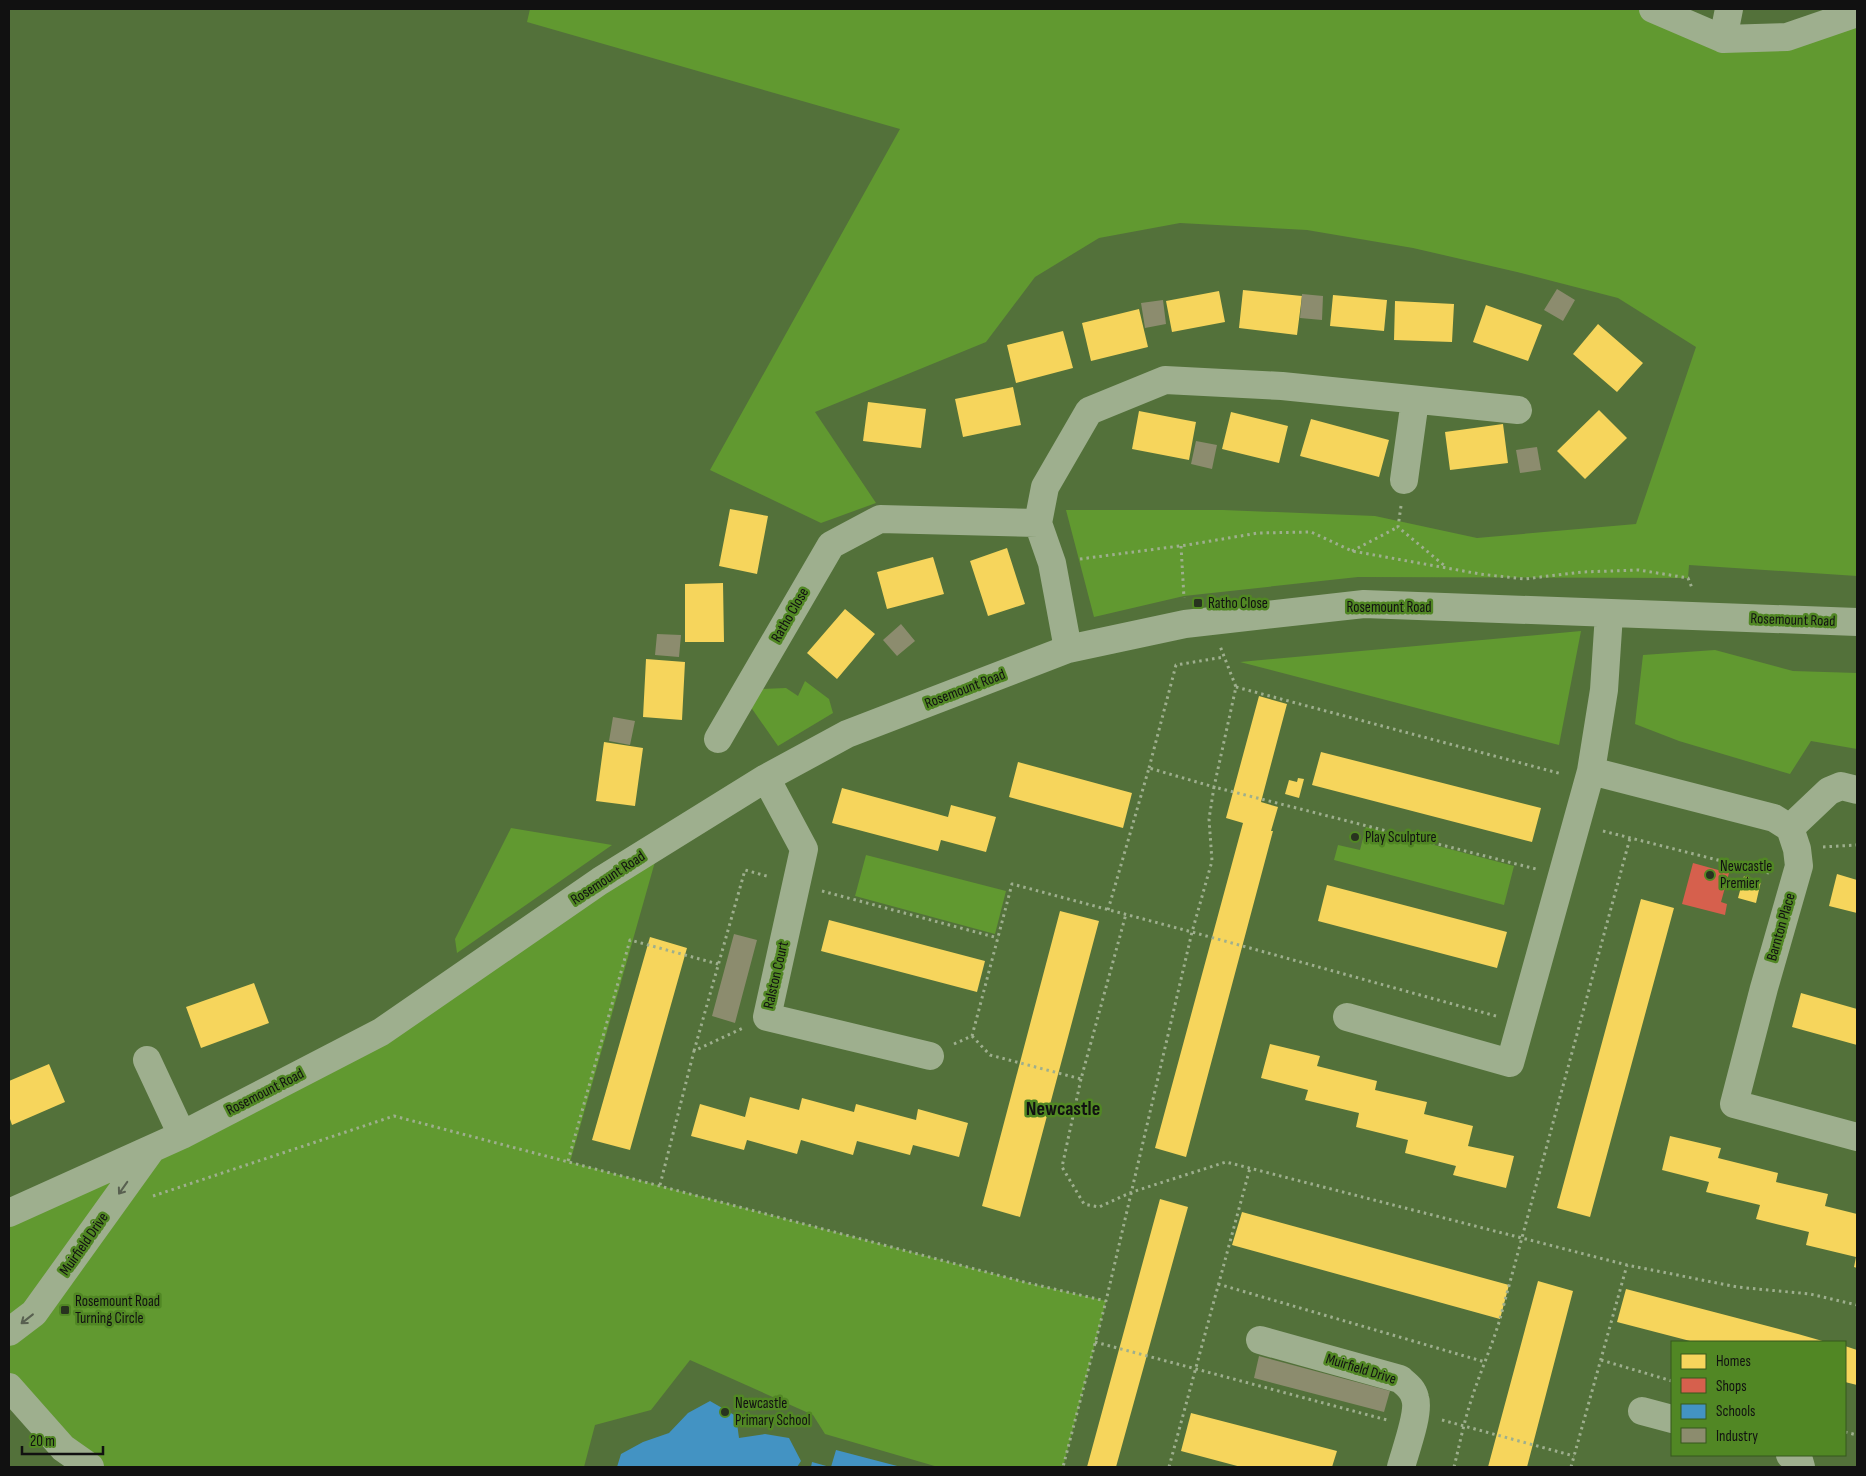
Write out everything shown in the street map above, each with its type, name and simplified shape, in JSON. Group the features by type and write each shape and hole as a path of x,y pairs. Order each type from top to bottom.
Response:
{"street":[{"path":"1653,9 1723,39 1787,37 1857,13"},
{"path":"1723,39 1729,9"},
{"path":"1068,649 1052,563 1038,523 1045,487 1089,411 1165,380 1282,386 1518,410"},
{"path":"1404,480 1415,400"},
{"name":"Ratho Close","path":"718,739 831,545 880,519 1038,523"},
{"name":"Rosemount Road","path":"9,1213 182,1135 381,1032 600,881 766,778 847,734 1068,649 1197,623 1364,604 1857,622"},
{"path":"1346,1017 1510,1063 1590,776 1604,690 1609,614"},
{"path":"1590,776 1774,818 1793,838 1829,791 1841,786 1857,790"},
{"name":"Ralston Court","path":"766,778 804,849 767,1017 930,1056"},
{"name":"Barnton Place","path":"1793,838 1799,866 1764,988 1734,1104 1857,1137"},
{"path":"146,1060 182,1135"},
{"name":"Muirfield Drive","path":"9,1332 34,1313 152,1148"},
{"name":"Muirfield Drive","path":"1260,1340 1400,1379 1412,1389 1416,1399 1414,1420 1401,1467"},
{"path":"9,1387 63,1448 90,1467"},
{"path":"1642,1411 1671,1419"},
{"path":"1792,1456 1799,1460 1801,1467"}],"path":[{"path":"1398,527 1404,480"},
{"path":"1352,551 1398,527"},
{"path":"1398,527 1447,568"},
{"path":"1052,563 1181,546 1258,533 1311,532 1352,551 1447,568 1524,579 1582,572 1639,570 1688,578 1703,617"},
{"path":"1063,1467 1106,1301 1192,932 1212,861 1209,819 1214,787 1236,688 1224,657 1197,623 1181,546"},
{"path":"1108,910 1176,666 1224,657"},
{"path":"1236,688 1590,776"},
{"path":"1149,768 1214,787 1562,876"},
{"path":"1576,824 1795,880"},
{"path":"1454,1467 1464,1426 1485,1362 1491,1351 1630,838"},
{"path":"1793,838 1857,845"},
{"path":"660,1185 694,1051 745,870 998,938"},
{"path":"930,1056 972,1036 1012,884 1521,1023"},
{"path":"1126,914 1081,1079 1062,1167 1084,1204 1099,1207 1132,1192 1226,1162 1627,1265 1737,1287 1810,1294 1857,1304"},
{"path":"568,1161 630,940 718,964"},
{"path":"694,1051 767,1017"},
{"path":"972,1036 990,1055 1081,1079"},
{"path":"107,1211 394,1116 1028,1283 1106,1301"},
{"path":"1169,1467 1250,1168"},
{"path":"1571,1467 1627,1265"},
{"path":"1218,1284 1485,1362"},
{"path":"1095,1342 1414,1420 1464,1426 1574,1456"},
{"path":"1601,1360 1671,1381"}],"green space":[{"path":"530,9 1653,9 1723,39 1857,13 1857,576 1689,565 1688,578 1358,577 1184,596 1094,617 1066,510 1223,510 1375,516 1477,538 1636,524 1696,347 1618,298 1517,272 1413,248 1307,230 1180,223 1099,238 1035,277 986,342 815,412 876,503 821,523 710,470 900,129 527,22"},
{"path":"1581,631 1559,745 1240,662"},
{"path":"1715,650 1793,671 1857,673 1857,749 1811,741 1790,774 1679,741 1635,724 1643,655"},
{"path":"805,681 829,699 833,713 778,746 748,703 762,689 786,688 798,696"},
{"path":"1366,827 1514,866 1504,905 1334,860 1338,845 1360,850"},
{"path":"511,828 612,845 457,953 455,939"},
{"path":"660,844 570,1162 1028,1283 1106,1301 1063,1467 938,1467 825,1434 813,1415 690,1360 651,1410 595,1425 584,1467 90,1467 9,1387 9,1213 381,1032"},
{"path":"866,855 1006,891 995,934 855,896"}],"building: Homes":[{"path":"1243,290 1302,296 1297,335 1239,328"},
{"path":"1219,291 1225,322 1172,332 1166,301"},
{"path":"1333,295 1387,300 1384,331 1330,326"},
{"path":"1395,301 1454,304 1452,342 1394,340"},
{"path":"1486,305 1542,325 1528,361 1473,342"},
{"path":"1139,309 1148,347 1091,361 1082,323"},
{"path":"1598,324 1643,363 1617,392 1573,354"},
{"path":"1063,331 1073,368 1016,383 1007,345"},
{"path":"1013,387 1021,425 963,437 955,399"},
{"path":"868,402 926,409 921,448 863,441"},
{"path":"1599,410 1627,438 1585,479 1557,451"},
{"path":"1139,411 1196,422 1189,460 1132,449"},
{"path":"1231,412 1288,426 1279,463 1222,449"},
{"path":"1311,419 1389,440 1379,477 1300,456"},
{"path":"1503,424 1508,463 1450,470 1445,432"},
{"path":"730,509 768,516 757,574 719,566"},
{"path":"1007,548 1025,604 988,616 970,561"},
{"path":"933,557 944,594 887,609 877,572"},
{"path":"723,583 724,642 685,642 685,584"},
{"path":"845,609 875,634 837,679 807,653"},
{"path":"646,659 685,662 682,720 643,717"},
{"path":"1259,696 1287,704 1261,802 1278,807 1186,1157 1155,1148 1243,823 1226,818"},
{"path":"604,742 643,748 635,806 596,801"},
{"path":"1321,752 1541,808 1532,842 1312,785"},
{"path":"1018,762 1132,793 1123,828 1009,797"},
{"path":"1298,778 1304,779 1299,798 1285,794 1289,780 1297,782"},
{"path":"842,788 948,817 951,805 996,817 986,852 941,840 938,851 832,823"},
{"path":"1837,874 1857,880 1857,913 1829,906"},
{"path":"1744,876 1761,881 1756,903 1738,898"},
{"path":"1327,885 1507,932 1497,968 1318,921"},
{"path":"1641,899 1674,908 1590,1217 1557,1208"},
{"path":"1060,911 1099,921 1020,1217 982,1206"},
{"path":"829,920 985,961 977,992 821,951"},
{"path":"650,937 687,948 630,1150 592,1140"},
{"path":"254,983 269,1023 201,1048 186,1007"},
{"path":"1801,993 1857,1009 1857,1045 1792,1027"},
{"path":"1270,1044 1320,1056 1317,1066 1377,1081 1375,1090 1427,1102 1424,1114 1473,1126 1468,1146 1514,1156 1506,1188 1453,1175 1456,1166 1405,1153 1408,1140 1356,1127 1359,1113 1305,1100 1308,1090 1261,1078"},
{"path":"49,1064 65,1102 12,1125 9,1116 9,1081"},
{"path":"750,1097 799,1110 802,1098 854,1112 856,1104 916,1120 918,1109 968,1123 959,1157 913,1145 910,1155 857,1141 853,1155 801,1140 797,1154 747,1140 744,1150 691,1136 700,1104 745,1117"},
{"path":"1670,1136 1721,1148 1718,1158 1778,1173 1776,1182 1828,1194 1825,1206 1857,1214 1857,1268 1854,1267 1856,1257 1806,1245 1809,1232 1756,1219 1760,1205 1706,1192 1709,1182 1662,1170"},
{"path":"1160,1199 1188,1207 1116,1467 1087,1467"},
{"path":"1242,1212 1509,1285 1500,1319 1232,1245"},
{"path":"1538,1281 1573,1291 1527,1467 1488,1467"},
{"path":"1626,1289 1822,1341 1690,1341 1617,1322"},
{"path":"1846,1346 1857,1350 1857,1385 1846,1382"},
{"path":"1191,1413 1337,1451 1332,1467 1241,1467 1181,1451"}],"building: Shops":[{"path":"1693,863 1729,873 1721,902 1727,904 1725,915 1682,904"}],"building: Schools":[{"path":"710,1401 736,1416 739,1438 765,1434 789,1438 801,1461 797,1467 617,1467 621,1454 643,1442 669,1433 688,1413"},
{"path":"836,1450 901,1467 831,1467"},
{"path":"812,1462 830,1467 811,1467"}],"building: Industry":[{"path":"1557,289 1575,300 1563,321 1544,310"},
{"path":"1302,294 1323,296 1322,320 1300,318"},
{"path":"1163,300 1166,324 1145,328 1141,303"},
{"path":"1196,441 1217,445 1212,469 1191,464"},
{"path":"1537,447 1541,470 1520,473 1516,450"},
{"path":"901,624 915,641 897,656 883,640"},
{"path":"657,634 681,635 679,657 655,655"},
{"path":"613,717 635,721 630,745 609,741"},
{"path":"734,934 757,940 735,1023 712,1016"},
{"path":"1259,1356 1390,1391 1384,1412 1254,1378"}],"place":[{"name":"Ratho Close","path":"1198,603"},
{"name":"Play Sculpture","path":"1355,837"},
{"name":"Newcastle Premier","path":"1710,875"},
{"name":"Rosemount Road Turning Circle","path":"65,1310"},
{"name":"Newcastle Primary School","path":"725,1412"}],"district":[{"name":"Newcastle","path":"1063,1109"}]}
